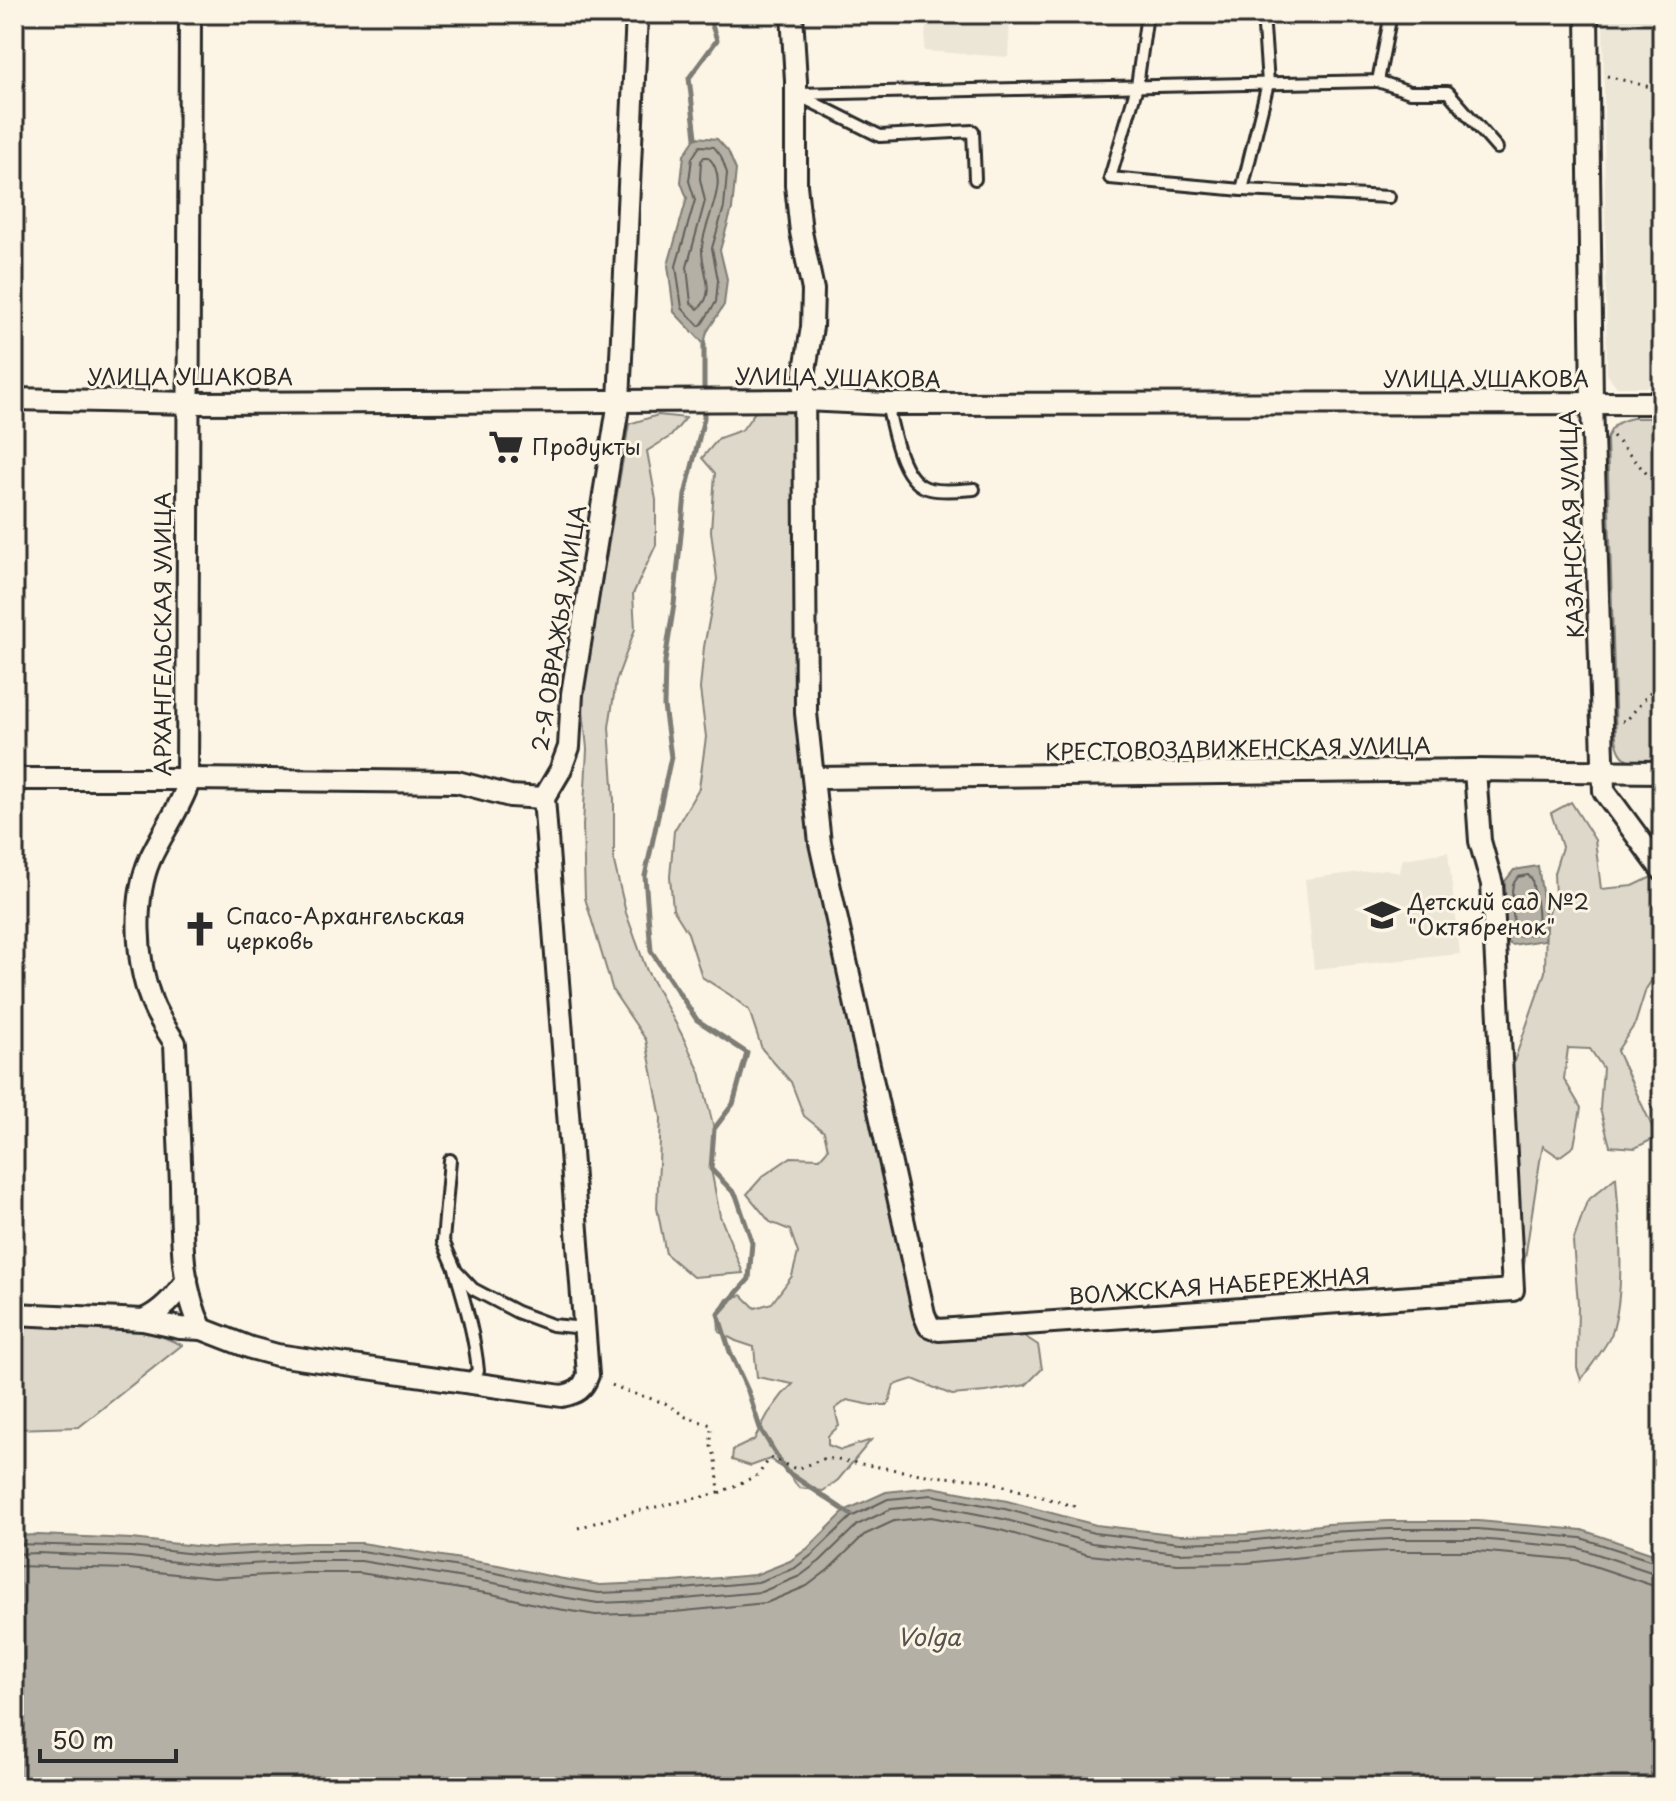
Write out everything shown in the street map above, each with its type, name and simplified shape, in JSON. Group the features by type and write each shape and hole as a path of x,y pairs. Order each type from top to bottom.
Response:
{"street":[{"name":"АРХАНГЕЛЬСКАЯ УЛИЦА","path":"190,14 187,787 143,878 139,917 147,988 158,1015 175,1043 183,1243 189,1297 202,1329"},
{"name":"2-Я ОВРАЖЬЯ УЛИЦА","path":"544,798 560,771 569,747 572,694 619,401 637,14"},
{"path":"792,14 796,185 801,232 813,290 812,327 804,376 806,713 814,778"},
{"name":"КАЗАНСКАЯ УЛИЦА","path":"1587,14 1592,407 1604,791 1662,870"},
{"name":"УЛИЦА УШАКОВА","path":"14,399 189,403 805,400 887,404 1592,407 1662,403"},
{"name":"КРЕСТОВОЗДВИЖЕНСКАЯ УЛИЦА","path":"814,778 1475,770 1662,772"},
{"name":"ВОЛЖСКАЯ НАБЕРЕЖНАЯ","path":"814,778 820,843 924,1314 929,1326 939,1330 1513,1290 1492,884 1480,841 1475,770"},
{"path":"14,779 457,782 510,796 544,798 585,1328 586,1381 574,1393 562,1396 277,1355 202,1329 143,1320 14,1314"},
{"path":"143,1320 168,1302 187,1280"}],"lane":[{"path":"1147,14 1137,86 1110,178 1242,190 1389,197"},
{"path":"1242,190 1268,83 1263,14"},
{"path":"1378,81 1391,14"},
{"path":"796,94 1378,81 1410,92 1448,92 1497,148"},
{"path":"796,94 880,136 973,131 975,179"},
{"path":"887,404 900,453 916,481 927,489 974,489"},
{"path":"450,1160 443,1241 456,1271 477,1356 478,1371 467,1382"},
{"path":"456,1271 473,1289 517,1312 552,1325 585,1328"}],"path":[{"path":"1588,72 1662,90"},
{"path":"1592,407 1662,491"},
{"path":"1602,722 1626,721 1662,678"},
{"path":"586,1381 665,1403 686,1417 711,1425 711,1446 716,1459 719,1493"},
{"path":"578,1528 624,1514 719,1493 758,1475 770,1458 796,1469 826,1458 932,1476 984,1480 1080,1508"}],"shaded area":[{"path":"927,14 1017,14 1017,17 1010,18 1008,57 924,51"},
{"path":"1603,14 1662,14 1662,387 1617,387 1607,374"},
{"path":"800,407 801,712 926,1328 1012,1328 1038,1345 1042,1369 1026,1385 985,1392 952,1395 913,1379 894,1385 888,1405 847,1400 835,1409 839,1426 828,1436 828,1445 841,1450 871,1440 838,1480 823,1491 799,1488 786,1471 770,1459 751,1466 732,1460 733,1450 754,1440 768,1414 793,1384 757,1377 754,1347 719,1332 718,1314 727,1299 742,1295 755,1308 772,1303 792,1276 798,1253 790,1230 770,1222 747,1194 763,1176 791,1157 820,1158 828,1149 824,1132 804,1116 791,1082 762,1049 749,1010 702,977 688,933 673,909 670,877 674,831 699,788 706,737 700,689 704,647 717,579 711,531 715,473 702,458 719,438 742,430 758,408"},
{"path":"658,415 686,418 671,436 647,451 656,500 656,545 633,594 635,629 616,681 609,727 614,862 626,913 647,971 700,1072 714,1129 711,1169 720,1216 743,1273 693,1277 666,1254 657,1208 661,1118 646,1040 613,991 585,898 583,826 587,749 582,699 629,424"},
{"path":"1633,418 1662,418 1662,763 1638,763 1626,759 1616,738 1607,439 1616,424"},
{"path":"1571,802 1595,840 1601,889 1633,886 1658,874 1662,880 1662,965 1646,989 1635,1024 1617,1051 1657,1137 1635,1148 1610,1146 1600,1109 1603,1068 1590,1049 1568,1048 1564,1079 1581,1108 1574,1146 1559,1157 1543,1146 1522,1278 1509,1076 1545,972 1546,918 1555,897 1554,873 1562,847 1551,813"},
{"name":"Детский сад №2 \"Октябренок\"","path":"1448,852 1460,954 1314,969 1305,879 1386,869 1399,873 1403,859"},
{"path":"1616,1177 1620,1256 1616,1316 1609,1339 1581,1380 1577,1368 1578,1304 1573,1242 1587,1201"},
{"path":"14,1321 137,1326 182,1345 79,1427 14,1429"}],"water":[{"path":"696,137 717,139 728,151 736,170 732,209 720,250 727,279 724,305 707,332 704,344 674,312 668,265 687,198 681,182 684,155"},
{"path":"1538,866 1546,918 1545,940 1512,945 1506,942 1505,881 1514,870"},
{"name":"Volga","path":"932,1487 1007,1501 1096,1525 1180,1535 1245,1534 1328,1524 1389,1521 1478,1521 1582,1530 1662,1557 1662,1787 14,1787 14,1536 132,1539 214,1548 362,1543 600,1585 672,1582 755,1575 790,1561 808,1548 846,1510 886,1492"}],"waterway":[{"path":"696,137 689,78 717,40 708,14"},
{"path":"704,344 704,395"},
{"path":"704,405 704,418 685,495 665,661 664,706 671,757 645,876 651,951 697,1020 747,1053 733,1104 714,1129 711,1169 736,1195 752,1242 749,1279 718,1314 730,1352 748,1391 760,1428 786,1471 850,1514"}],"place":[{"name":"Продукты","path":"506,447"},
{"name":"Детский сад №2 \"Октябренок\"","path":"1382,915"},
{"name":"Спасо-Архангельская церковь","path":"200,929"}]}
